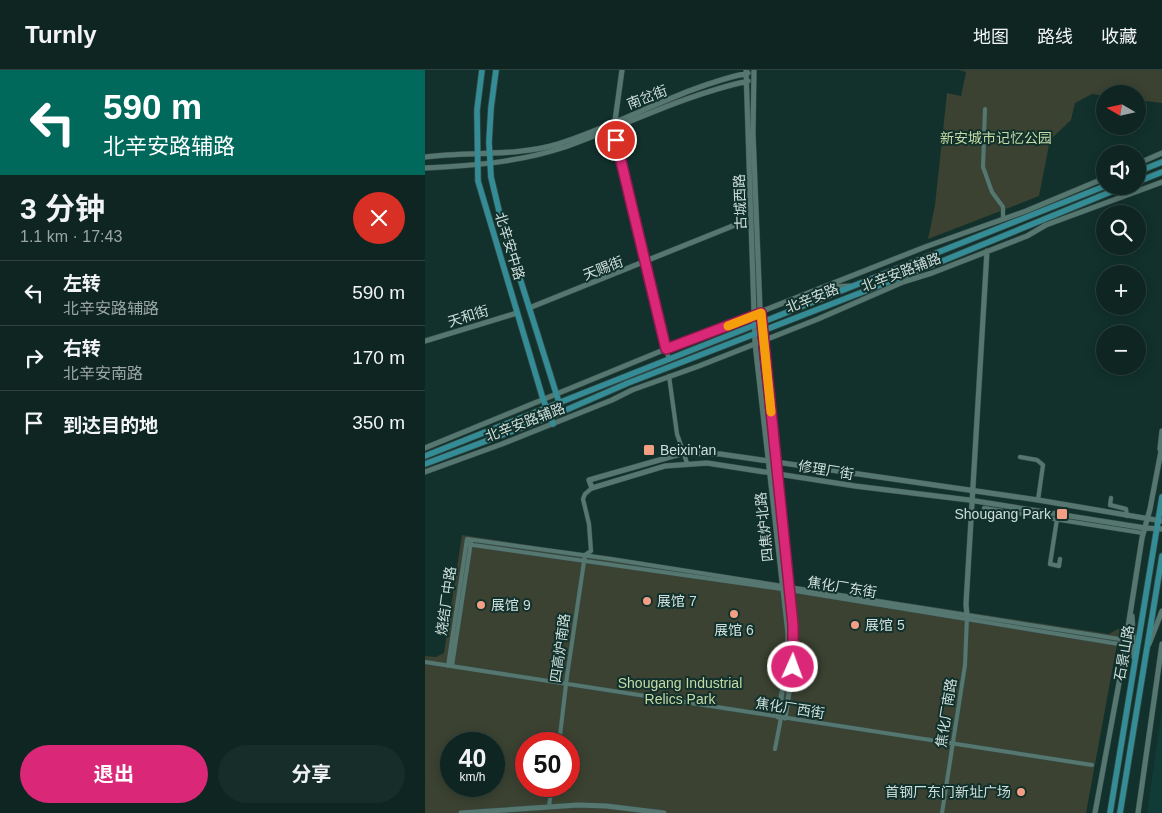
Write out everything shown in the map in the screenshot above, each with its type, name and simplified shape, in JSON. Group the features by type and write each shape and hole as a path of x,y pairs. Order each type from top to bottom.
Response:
{"main road":[{"name":"北辛安中路","path":"483,70 477,110 477,182 543,399 553,424"},
{"name":"北辛安中路","path":"496,70 491,108 490,153 496,198 562,412"},
{"path":"1146,168 1162,162"},
{"path":"1146,178 1162,172"},
{"name":"北辛安路","path":"425,456 1096,190"},
{"name":"北辛安路","path":"425,464 562,412 643,377 971,249 1102,195"},
{"name":"石景山路","path":"1110,813 1134,665 1159,529 1162,497"},
{"name":"石景山路","path":"1120,813 1162,556"}],"street":[{"path":"622,70 615,124 645,264 669,360"},
{"name":"南岔街","path":"425,168 476,165 539,154 715,81 754,71"},
{"name":"古城西路","path":"754,71 753,133 758,314 755,334"},
{"name":"古城西路","path":"746,72 758,314 762,321 763,331"},
{"name":"南岔街","path":"425,157 502,153 555,144 685,99 753,80"},
{"path":"985,109 983,167 993,192 1003,208 1003,219"},
{"path":"1146,160 1162,153"},
{"name":"北辛安路辅路","path":"425,448 666,349 1026,211 1096,182"},
{"name":"北辛安路辅路","path":"1099,205 1162,182"},
{"path":"1074,206 1096,205"},
{"name":"北辛安路辅路","path":"425,472 553,424 669,376 765,340 903,282 932,273 1096,206"},
{"path":"1026,211 1041,212"},
{"name":"天赐街","path":"529,308 645,264 740,223"},
{"path":"967,618 971,500 987,251"},
{"path":"870,270 872,277"},
{"path":"872,287 903,282"},
{"path":"827,287 851,286"},
{"name":"天和街","path":"425,341 517,313"},
{"name":"四焦炉北路","path":"763,331 789,588 794,662 781,718"},
{"name":"四焦炉北路","path":"755,334 787,628 787,661 781,718"},
{"path":"643,377 669,376 677,434 687,463"},
{"path":"1095,813 1144,530 1148,518 1159,457 1162,431"},
{"path":"1159,457 1162,446"},
{"path":"425,448 445,448"},
{"name":"修理厂街","path":"1127,516 1038,500 720,454 683,453 589,480 592,488 646,470 687,463 728,465 855,486 971,500 1144,530 1159,529"},
{"path":"435,459 470,454"},
{"path":"1020,458 1037,460 1043,465 1038,500"},
{"name":"四高炉南路","path":"560,732 584,558 591,551 589,524 583,499 585,494 592,488"},
{"path":"1111,498 1110,505 1126,509 1127,516 1160,520"},
{"path":"984,508 1144,530"},
{"path":"1057,519 1050,564 1059,566 1060,559"},
{"name":"焦化厂东街","path":"468,542 789,588 1125,643"},
{"name":"烧结厂中路","path":"450,666 468,542"},
{"path":"1134,586 1131,617 1134,665"},
{"path":"1148,647 1162,611"},
{"name":"焦化厂南路","path":"942,813 965,665 967,618"},
{"path":"1139,813 1162,644"},
{"name":"焦化厂西街","path":"425,662 1092,765"},
{"path":"775,749 781,718"},
{"path":"545,813 549,806 550,797"},
{"path":"461,813 549,806 606,806 664,813"}],"shaded area":[{"path":"1162,709 1162,813 1147,813"}],"green space":[{"name":"新安城市记忆公园","path":"959,70 1162,70 1162,103 1146,101 1146,85 1096,85 1096,95 1092,94 1075,103 1071,120 1050,140 1039,196 928,239 935,205 947,93 961,96 966,72"},
{"name":"Shougang Industrial Relics Park","path":"462,535 1109,634 1120,628 1086,813 425,813 425,656 436,657 444,653"}],"slow traffic":[{"path":"728,326 761,313 771,412"}],"place":[{"name":"Beixin'an","path":"649,450"},
{"name":"Shougang Park","path":"1062,514"},
{"name":"展馆 7","path":"647,601"},
{"name":"展馆 9","path":"481,605"},
{"name":"展馆 6","path":"734,614"},
{"name":"展馆 5","path":"855,625"},
{"name":"首钢厂东门新址广场","path":"1021,792"}],"route":[{"path":"616,140 666,349 761,313 793,625 793,667"}]}
